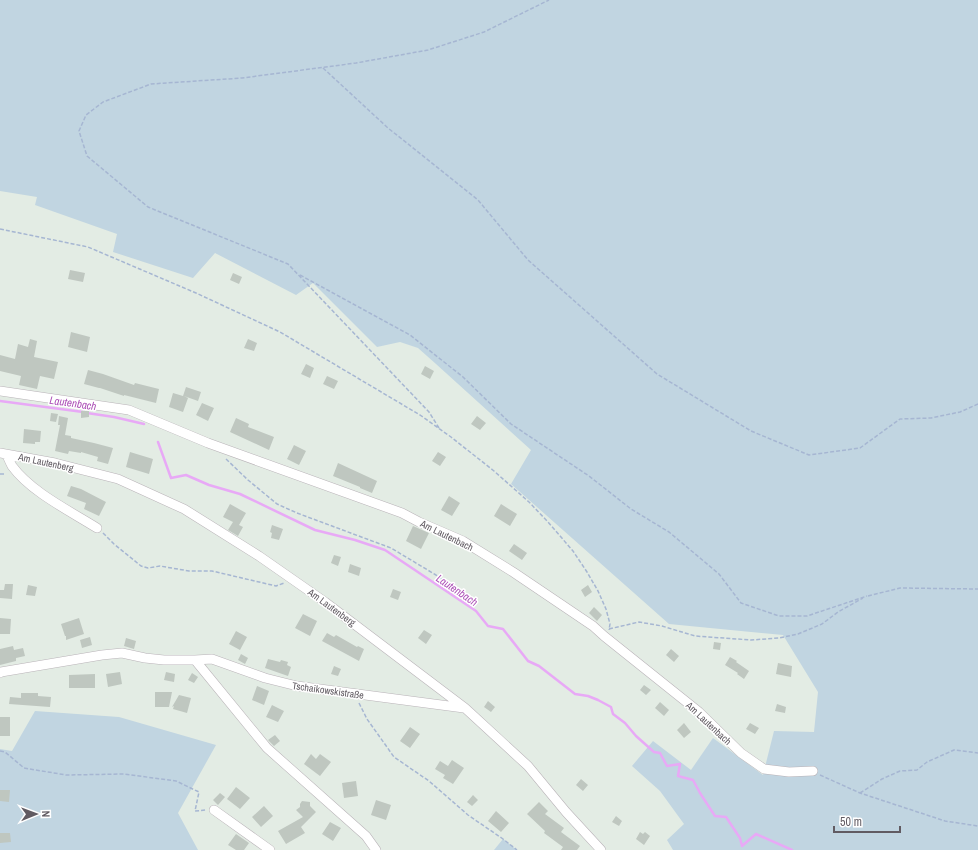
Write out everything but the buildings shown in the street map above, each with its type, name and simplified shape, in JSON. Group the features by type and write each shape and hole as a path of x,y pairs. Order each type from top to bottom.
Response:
{"street":[{"name":"Am Lautenbach","path":"0,391 129,410 208,443 402,513 463,541 513,572 593,626 607,632 699,712 741,752 764,769 789,772 813,772"},
{"name":"Am Lautenberg","path":"3,454 20,475 38,491 97,528"},
{"name":"Am Lautenberg","path":"3,454 55,463 118,480 184,509 259,556 325,602 465,708 528,766 566,812 601,850"},
{"name":"Tschaikowskistraße","path":"0,674 1,672 122,653 164,660 212,659 265,678 297,686 465,708"},
{"path":"195,660 267,748 366,836 376,850"},
{"path":"214,810 270,850"}],"path":[{"path":"439,428 429,412 288,264 148,207 87,156 79,131 86,115 103,102 151,84 242,78 356,63 428,50 484,32 549,0"},
{"path":"322,67 388,128 478,200 528,260 657,374 751,432 809,455 860,448 900,419 931,418 960,412 978,404"},
{"path":"0,228 88,247 196,293 280,332 420,415 494,471 530,502 573,551 598,591 606,609 610,624 607,632"},
{"path":"298,274 410,335 463,377 511,424 590,476 631,509 669,532 719,574 741,603 779,616 807,616 867,596 900,588 978,589"},
{"path":"225,459 277,504 296,513 390,548 436,575 472,602"},
{"path":"97,528 141,566 148,568 160,566 189,571 212,571 276,586 294,580"},
{"path":"607,632 639,622 662,626 695,636 751,640 779,638 798,634 822,624 838,612 867,596"},
{"path":"354,694 368,719 394,757 430,781 468,815 517,850"},
{"path":"860,793 882,779 900,771 917,770 927,762 954,750 978,752"},
{"path":"0,751 5,752 24,768 66,775 124,774 176,781 199,792 195,811 214,810"},
{"path":"813,772 860,793 945,821 978,826"}],"shaded area":[{"path":"0,0 978,0 978,850 673,850 667,840 684,824 660,791 632,766 653,741 691,770 713,738 763,775 774,731 814,732 818,692 783,635 669,624 511,484 531,450 418,348 400,342 377,347 313,283 296,295 215,253 193,278 113,252 117,234 35,205 37,197 0,191"},
{"path":"35,711 119,717 216,745 178,813 198,850 0,850 0,749 12,751"},
{"path":"503,839 517,850 494,850"}],"waterway":[{"name":"Lautenbach","path":"0,401 83,412"},
{"name":"Lautenbach","path":"87,413 144,424"},
{"name":"Lautenbach","path":"158,442 171,478 186,475 209,485 240,494 315,530 355,540 385,550 476,611 488,626 503,629 528,661 539,666 575,694 588,696 611,707 613,714 625,723 636,736 654,752 660,753 667,766 680,764 678,776 693,780 715,816 726,817 740,838 742,846 756,834 792,850"}]}
